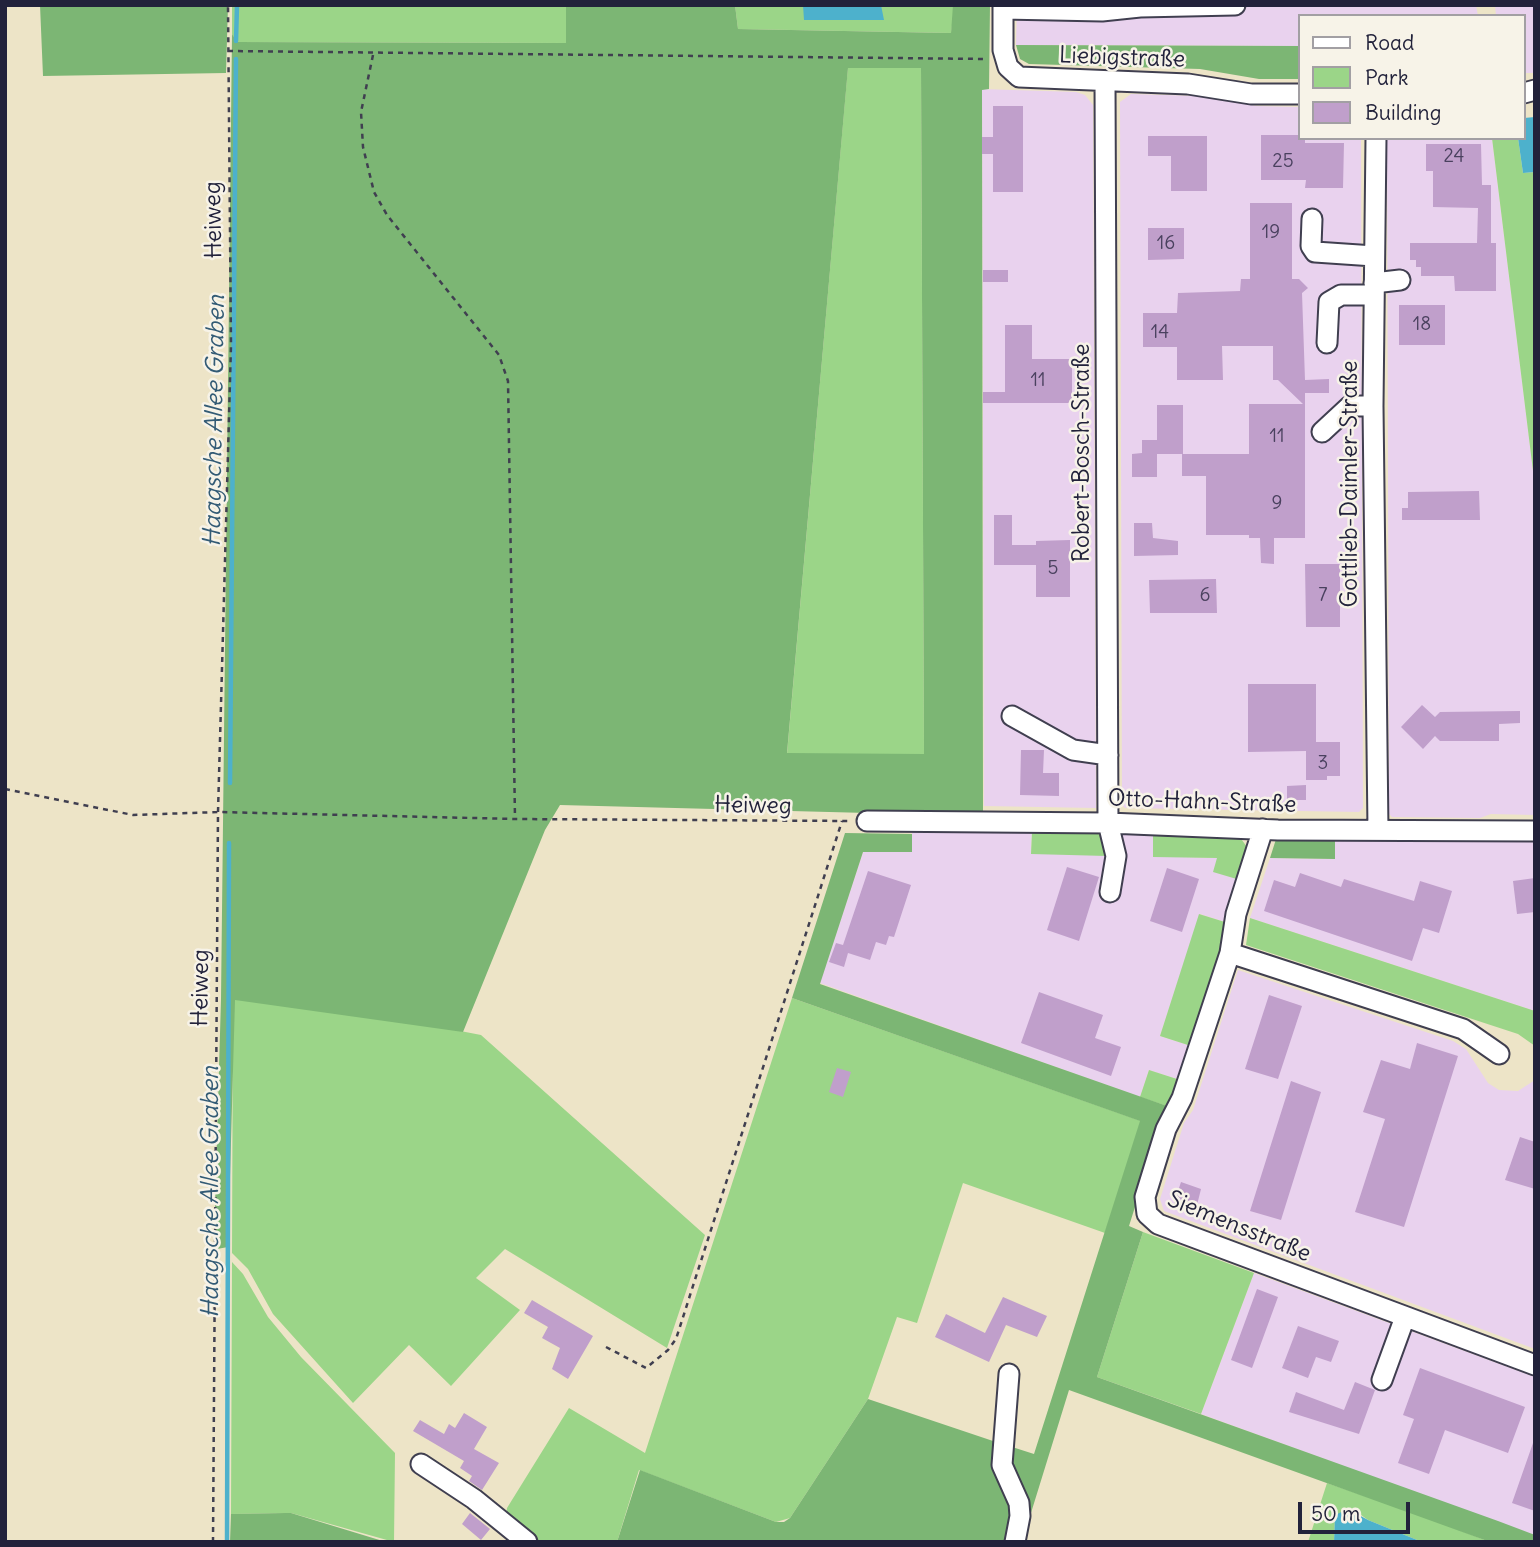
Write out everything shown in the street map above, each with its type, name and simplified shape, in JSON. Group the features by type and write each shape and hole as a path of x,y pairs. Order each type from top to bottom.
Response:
{"street":[{"path":"1005,60 1003,7 1102,11 1140,7 1235,5"},
{"name":"Liebigstraße","path":"1005,60 1013,73 1028,79 1188,84 1251,94 1298,94"},
{"name":"Robert-Bosch-Straße","path":"1105,82 1108,823 1116,856 1110,892"},
{"name":"Gottlieb-Daimler-Straße","path":"1376,140 1373,406 1378,830"},
{"path":"1312,219 1311,246 1315,252 1374,256"},
{"path":"1327,343 1329,302 1341,295 1374,289 1400,280"},
{"path":"1322,432 1350,406 1373,406"},
{"path":"1012,716 1073,750 1108,755"},
{"name":"Otto-Hahn-Straße","path":"867,821 1535,831"},
{"name":"Siemensstraße","path":"1263,829 1236,914 1230,953 1182,1098 1166,1129 1145,1197 1147,1214 1158,1224 1535,1365"},
{"path":"1230,953 1462,1030 1499,1054"},
{"path":"1382,1380 1405,1317"},
{"path":"1009,1374 1002,1465 1019,1503 1020,1516 1015,1542"},
{"path":"421,1464 474,1499 527,1542"}],"path":[{"name":"Heiweg","path":"213,1542 218,812 231,345 228,5"},
{"path":"228,51 373,55 1005,60"},
{"path":"373,55 361,112 363,147 374,192 387,215 499,355 508,381 515,819"},
{"name":"Heiweg","path":"5,789 133,815 218,812 515,819 867,821"},
{"path":"606,1348 646,1368 668,1350 676,1339 842,821"}],"shaded area":[{"path":"1017,5 1476,5 1478,14 1298,14 1298,46 1016,45"},
{"path":"1495,5 1535,5 1535,73 1526,73 1526,14 1496,14"},
{"path":"982,89 1076,92 1085,95 1093,105 1096,808 984,806"},
{"path":"1131,94 1199,96 1257,106 1298,107 1298,140 1361,140 1363,808 1359,812 1125,808 1122,805 1120,102"},
{"path":"1387,140 1492,140 1535,487 1535,815 1491,814 1480,818 1392,817 1389,814"},
{"path":"912,830 1032,832 1031,854 1108,834 1153,835 1153,856 1217,858 1240,880 1228,923 1200,914 1160,1036 1191,1046 1180,1080 1149,1070 1140,1097 820,983 863,852 912,852"},
{"path":"1335,837 1535,837 1535,1011 1250,918 1270,858 1335,859"},
{"path":"1238,970 1453,1041 1466,1049 1488,1083 1499,1090 1518,1091 1535,1080 1535,1349 1164,1211 1160,1199 1184,1123 1193,1110"},
{"path":"1254,1273 1535,1377 1535,1536 1201,1414"}],"green space":[{"path":"40,5 228,5 226,73 43,76"},
{"path":"232,5 566,5 566,43 236,42 232,34"},
{"path":"566,5 735,5 738,29 951,33 953,5 990,5 989,89 982,90 983,816 560,805 545,830 463,1032 235,1000 228,1247 217,1249 214,1241 221,999 232,34 237,42 566,43","holes":["848,68 921,68 924,754 787,753"]},
{"path":"735,5 953,5 953,18 951,33 738,29"},
{"path":"1016,45 1298,46 1298,79 1259,79 1200,69 1029,64 1020,59"},
{"path":"848,67 921,68 924,754 787,754"},
{"path":"1492,140 1518,140 1523,173 1535,172 1535,487"},
{"path":"1032,832 1108,834 1107,856 1031,854"},
{"path":"845,833 912,834 912,852 863,852 820,984 1170,1107 1162,1121 1129,1226 1143,1232 1097,1377 1498,1521 1535,1535 1535,1542 1490,1542 1069,1390 1022,1542 1009,1446 1034,1454 1140,1121 792,998"},
{"path":"1153,835 1239,836 1247,847 1240,880 1213,872 1217,858 1153,857"},
{"path":"1277,836 1335,837 1335,859 1270,858"},
{"path":"1199,914 1228,923 1191,1046 1160,1036"},
{"path":"1250,918 1535,1011 1535,1046 1518,1034 1246,945"},
{"path":"233,987 481,1035 705,1235 667,1348 505,1249 476,1278 520,1310 451,1386 409,1345 353,1403 273,1314 248,1269 232,1253"},
{"path":"792,998 1141,1121 1105,1233 963,1183 917,1323 897,1317 868,1399 790,1518 776,1522 639,1470 617,1542 534,1542 506,1518 507,1508 569,1408 645,1453"},
{"path":"1149,1070 1180,1080 1170,1107 1140,1097"},
{"path":"1143,1232 1254,1273 1201,1414 1097,1377"},
{"path":"232,1262 243,1274 268,1317 301,1357 395,1453 394,1542 291,1513 231,1514"},
{"path":"868,1399 996,1442 1014,1510 1009,1542 617,1542 640,1470 776,1522 784,1522 790,1518"},
{"path":"1327,1483 1490,1542 1422,1542 1368,1520 1357,1512 1335,1515 1334,1542 1308,1542"},
{"path":"291,1513 386,1542 230,1542 231,1514"}],"water":[{"path":"803,5 881,5 884,20 804,20"},
{"path":"1535,117 1535,172 1523,173 1518,140 1526,140 1526,118"},
{"path":"1348,1509 1422,1542 1334,1542 1335,1515"}],"building":[{"path":"993,106 1023,106 1023,192 993,192 993,154 982,154 982,137 993,137"},
{"path":"1261,135 1298,135 1298,140 1305,140 1305,143 1344,143 1343,188 1305,188 1306,180 1261,180"},
{"path":"1148,136 1207,136 1207,191 1171,191 1171,156 1148,156"},
{"path":"1426,144 1481,144 1482,185 1491,185 1491,243 1496,243 1496,291 1455,291 1454,276 1421,276 1421,267 1416,267 1416,260 1410,260 1410,243 1477,243 1478,208 1433,207 1433,171 1426,171"},
{"path":"1250,203 1292,203 1292,279 1299,279 1308,288 1302,293 1305,380 1329,379 1329,393 1305,393 1305,538 1274,538 1274,564 1261,563 1260,538 1249,538 1249,535 1206,535 1206,476 1182,476 1182,454 1249,454 1249,404 1303,404 1278,380 1273,380 1273,346 1222,346 1223,380 1177,380 1177,347 1143,347 1143,313 1177,313 1178,293 1240,291 1241,279 1250,279"},
{"path":"1148,228 1184,228 1184,259 1148,260"},
{"path":"983,270 1008,270 1008,282 983,282"},
{"path":"1399,305 1445,305 1445,345 1399,345"},
{"path":"1005,325 1032,325 1032,359 1072,359 1072,403 983,403 983,392 1005,392"},
{"path":"1157,405 1183,405 1183,454 1157,454 1157,477 1132,477 1132,454 1142,453 1142,440 1157,440"},
{"path":"1479,491 1480,520 1402,520 1402,508 1408,508 1408,492"},
{"path":"994,515 1012,515 1012,545 1070,540 1070,597 1036,597 1036,565 994,565"},
{"path":"1134,523 1152,523 1153,538 1178,541 1178,555 1134,556"},
{"path":"1305,564 1340,564 1340,627 1306,627"},
{"path":"1216,579 1217,613 1150,613 1149,580"},
{"path":"1248,684 1316,684 1316,742 1340,742 1340,776 1327,776 1327,780 1306,780 1306,751 1248,752"},
{"path":"1422,705 1435,717 1440,712 1520,711 1520,723 1499,724 1499,741 1440,741 1435,736 1423,749 1401,727"},
{"path":"1021,750 1044,750 1043,773 1059,773 1059,796 1020,795"},
{"path":"1306,785 1306,800 1287,800 1287,786"},
{"path":"1067,867 1099,877 1079,941 1047,930"},
{"path":"1167,868 1199,879 1182,932 1150,921"},
{"path":"868,871 911,885 894,937 889,936 886,945 876,942 870,960 848,953 844,967 829,962 836,943 843,945"},
{"path":"1300,873 1341,887 1344,879 1414,901 1420,881 1452,891 1439,933 1423,928 1412,961 1264,911 1274,880 1295,887"},
{"path":"1535,878 1535,912 1517,914 1513,881"},
{"path":"1039,992 1103,1015 1095,1038 1121,1047 1111,1076 1021,1043"},
{"path":"1269,995 1302,1006 1278,1079 1245,1069"},
{"path":"1417,1043 1458,1056 1404,1227 1355,1212 1385,1119 1363,1112 1381,1060 1410,1069"},
{"path":"837,1068 851,1072 843,1097 829,1092"},
{"path":"1291,1081 1321,1092 1281,1220 1250,1211"},
{"path":"1520,1137 1535,1142 1535,1189 1505,1180"},
{"path":"1181,1182 1201,1189 1195,1213 1173,1206"},
{"path":"1257,1289 1278,1297 1252,1368 1231,1360"},
{"path":"1003,1297 1047,1316 1037,1337 1006,1325 989,1362 935,1337 946,1314 985,1333"},
{"path":"532,1300 593,1336 568,1379 552,1369 560,1348 542,1338 548,1327 524,1313"},
{"path":"1298,1326 1339,1341 1331,1362 1316,1357 1308,1378 1282,1368"},
{"path":"1420,1368 1525,1407 1508,1453 1445,1430 1429,1474 1398,1463 1414,1419 1403,1415"},
{"path":"1355,1382 1375,1390 1359,1434 1289,1412 1296,1392 1344,1410"},
{"path":"464,1413 487,1427 474,1449 499,1463 482,1490 469,1481 472,1476 460,1468 464,1461 413,1431 420,1420 444,1434 449,1424 455,1428"},
{"path":"1535,1443 1535,1511 1512,1503"},
{"path":"470,1513 490,1529 481,1540 462,1524"}],"waterway":[{"name":"Haagsche Allee Graben","path":"236,41 237,5"},
{"name":"Haagsche Allee Graben","path":"230,783 236,59"},
{"name":"Haagsche Allee Graben","path":"227,1542 229,843"}]}
